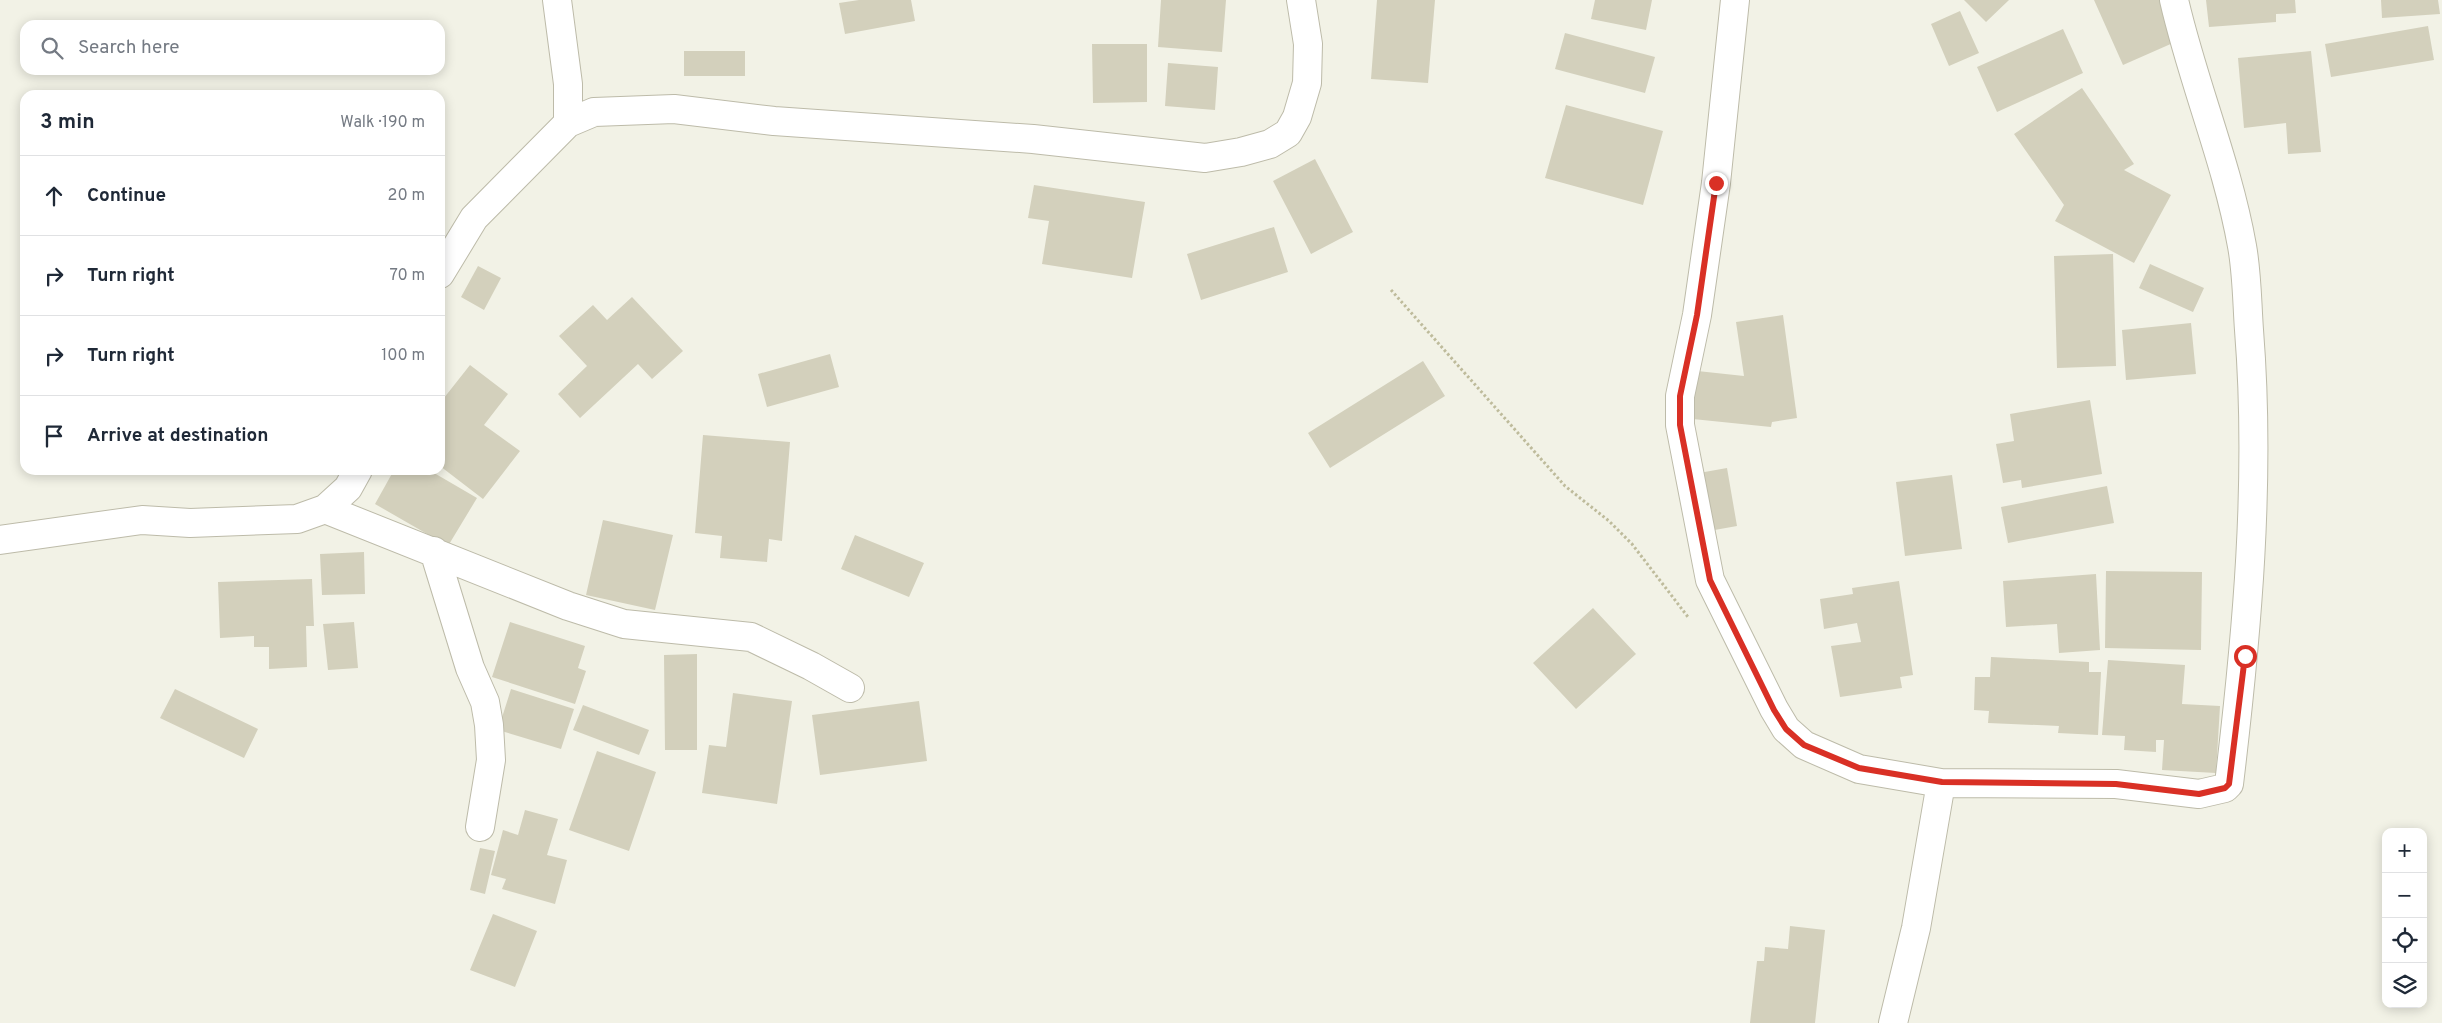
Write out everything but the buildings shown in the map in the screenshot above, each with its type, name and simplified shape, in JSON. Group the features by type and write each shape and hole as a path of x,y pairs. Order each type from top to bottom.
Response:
{"street":[{"path":"557,0 568,84 568,123"},
{"path":"445,266 474,218 568,123 594,112 674,109 774,120 1033,139 1204,158 1242,152 1270,144 1288,133 1297,117 1307,83 1308,44 1301,0"},
{"path":"1734,0 1716,183 1697,315 1680,396 1680,425 1710,580 1774,710 1786,729 1804,745 1859,768 1942,782 2116,784 2199,794 2225,788 2229,784 2245,656 2254,472 2252,365 2242,249 2231,192 2186,52 2174,0"},
{"path":"0,540 142,520 190,523 297,519 325,508 348,488 355,475"},
{"path":"325,508 568,606 624,624 751,638 811,666 850,688"},
{"path":"434,551 470,668 485,702 490,725 491,760 480,828"},
{"path":"1893,1023 1916,928 1942,782"}],"path":[{"path":"1391,290 1565,486 1609,521 1632,544 1690,620"}],"route":[{"path":"1716,183 1697,315 1680,396 1680,425 1710,580 1774,710 1786,729 1804,745 1859,768 1942,782 2116,784 2199,794 2225,788 2229,784 2245,656"}]}
